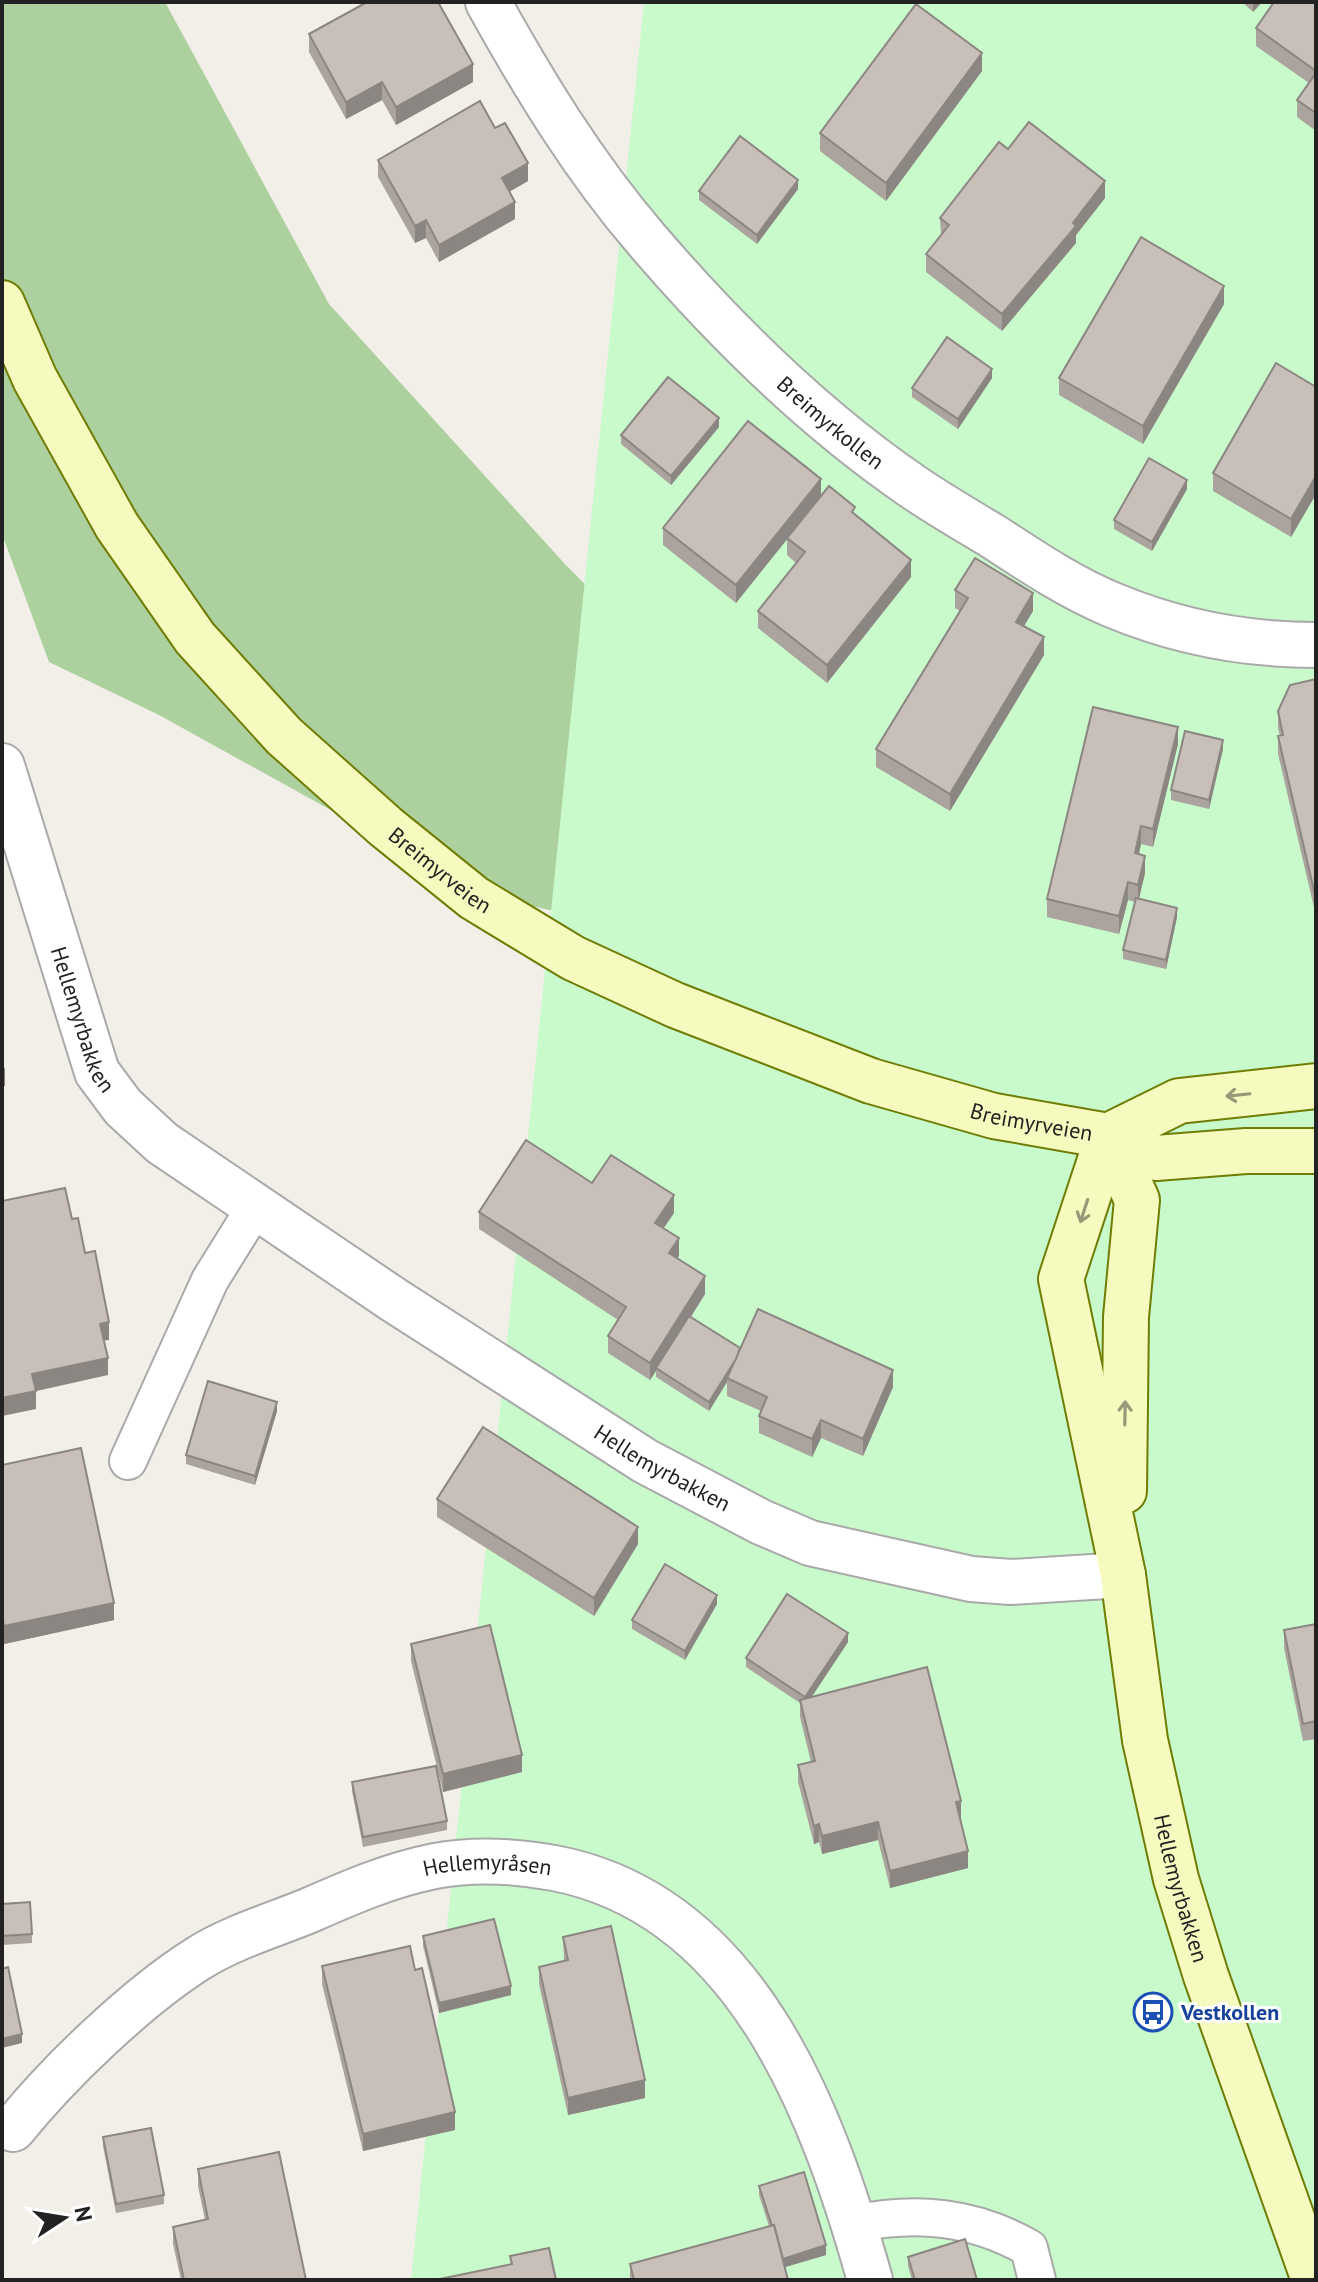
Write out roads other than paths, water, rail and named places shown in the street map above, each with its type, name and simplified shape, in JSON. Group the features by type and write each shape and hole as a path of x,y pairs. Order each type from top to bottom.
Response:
{"street":[{"name":"Breimyrkollen","path":"488,2 574,145 645,238 717,316 827,420 887,467 1026,558 1114,606 1210,635 1272,645 1316,645"},
{"name":"Breimyrveien","path":"2,303 35,379 117,526 195,638 284,736 474,898 573,958 675,1005 871,1081 994,1116 1108,1136 1156,1158 1246,1151 1316,1151"},
{"name":"Hellemyrbakken","path":"2,766 97,1072 123,1107 162,1143 394,1300 645,1461 798,1537 971,1579 1011,1582 1123,1575"},
{"name":"Breimyrveien","path":"1108,1136 1179,1101 1316,1086"},
{"name":"Hellemyrbakken","path":"1108,1136 1061,1279 1123,1575 1145,1740 1176,1879 1314,2280"},
{"name":"Hellemyrbakken","path":"1108,1136 1137,1200 1126,1317 1123,1575"},
{"name":"Hellemyråsen","path":"13,2129 41,2094 119,2021 200,1957 378,1881 438,1866 517,1861 581,1874 630,1891 684,1927 725,1966 772,2029 836,2170 870,2280"}],"lane":[{"path":"128,1461 210,1280 256,1206"},
{"path":"854,2224 896,2215 968,2221 1004,2234 1029,2248 1037,2280"}],"place":[{"name":"Vestkollen","path":"1153,2012"}]}
